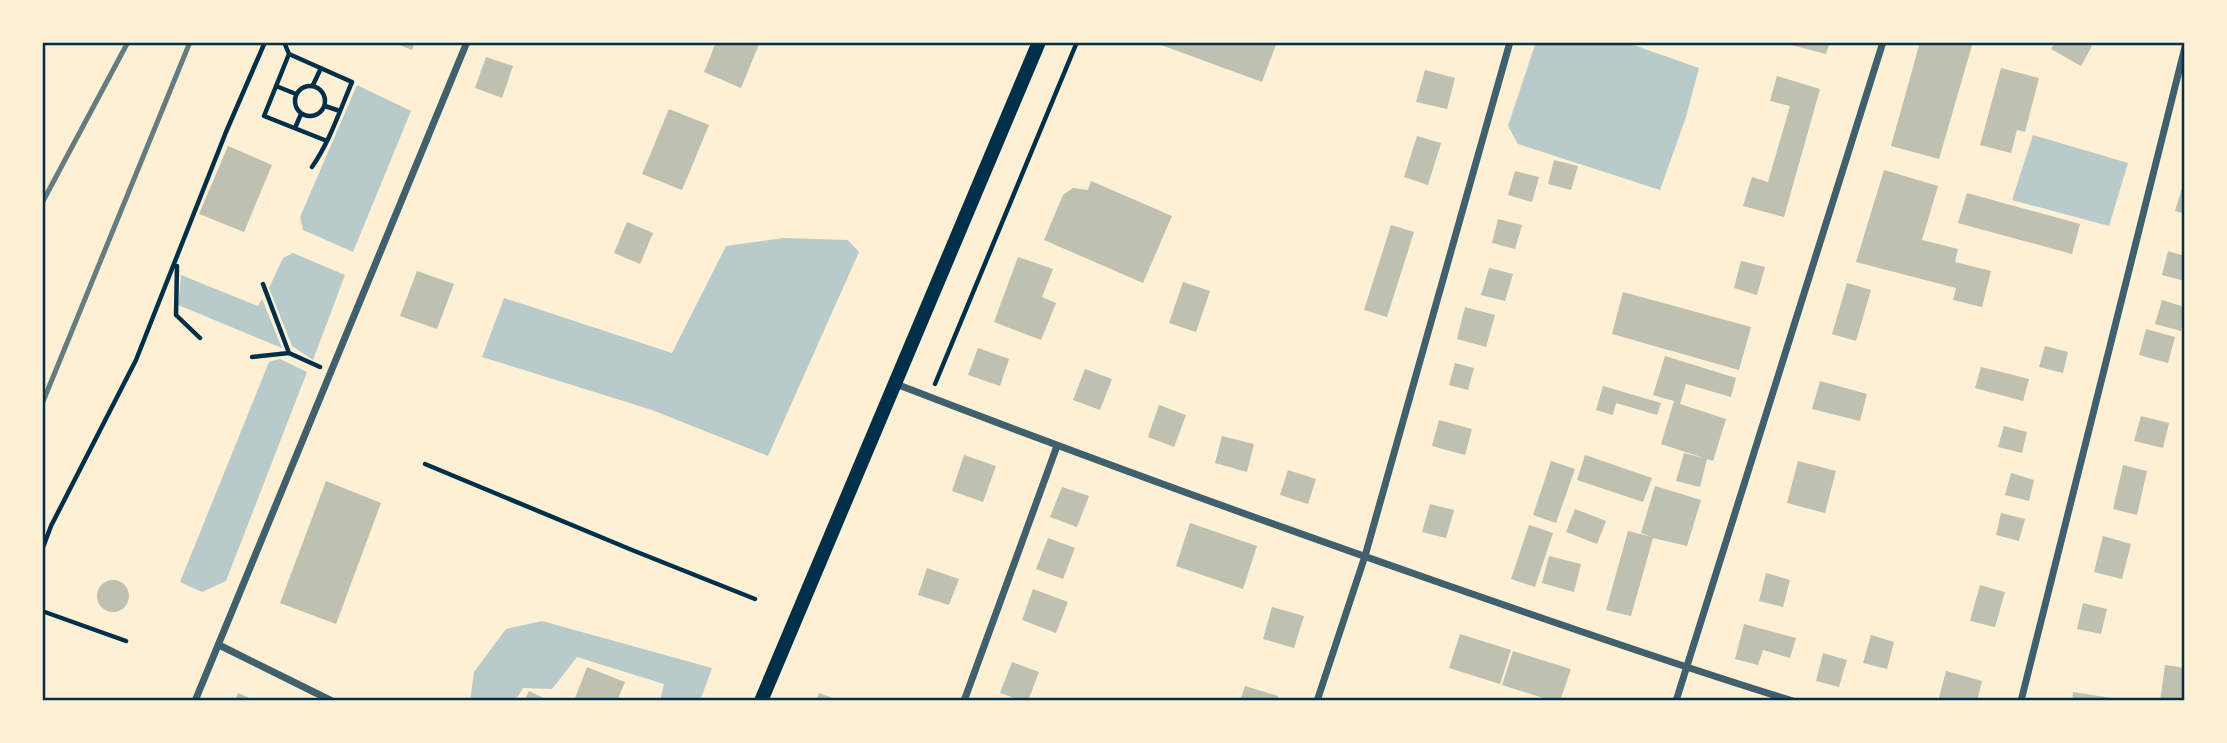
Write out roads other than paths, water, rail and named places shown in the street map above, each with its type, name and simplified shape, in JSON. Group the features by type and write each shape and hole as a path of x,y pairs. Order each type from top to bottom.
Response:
{"main road":[{"path":"761,701 1039,42"}],"street":[{"path":"195,701 467,42"},
{"path":"1317,701 1365,556 1510,42"},
{"path":"1676,701 1883,42"},
{"path":"2021,701 2185,47"},
{"path":"896,384 1057,446 1365,556 1686,668 1793,701"},
{"path":"964,701 1057,446"},
{"path":"219,645 332,701"}],"railway":[{"path":"42,203 128,42"},
{"path":"42,404 190,42"}]}
